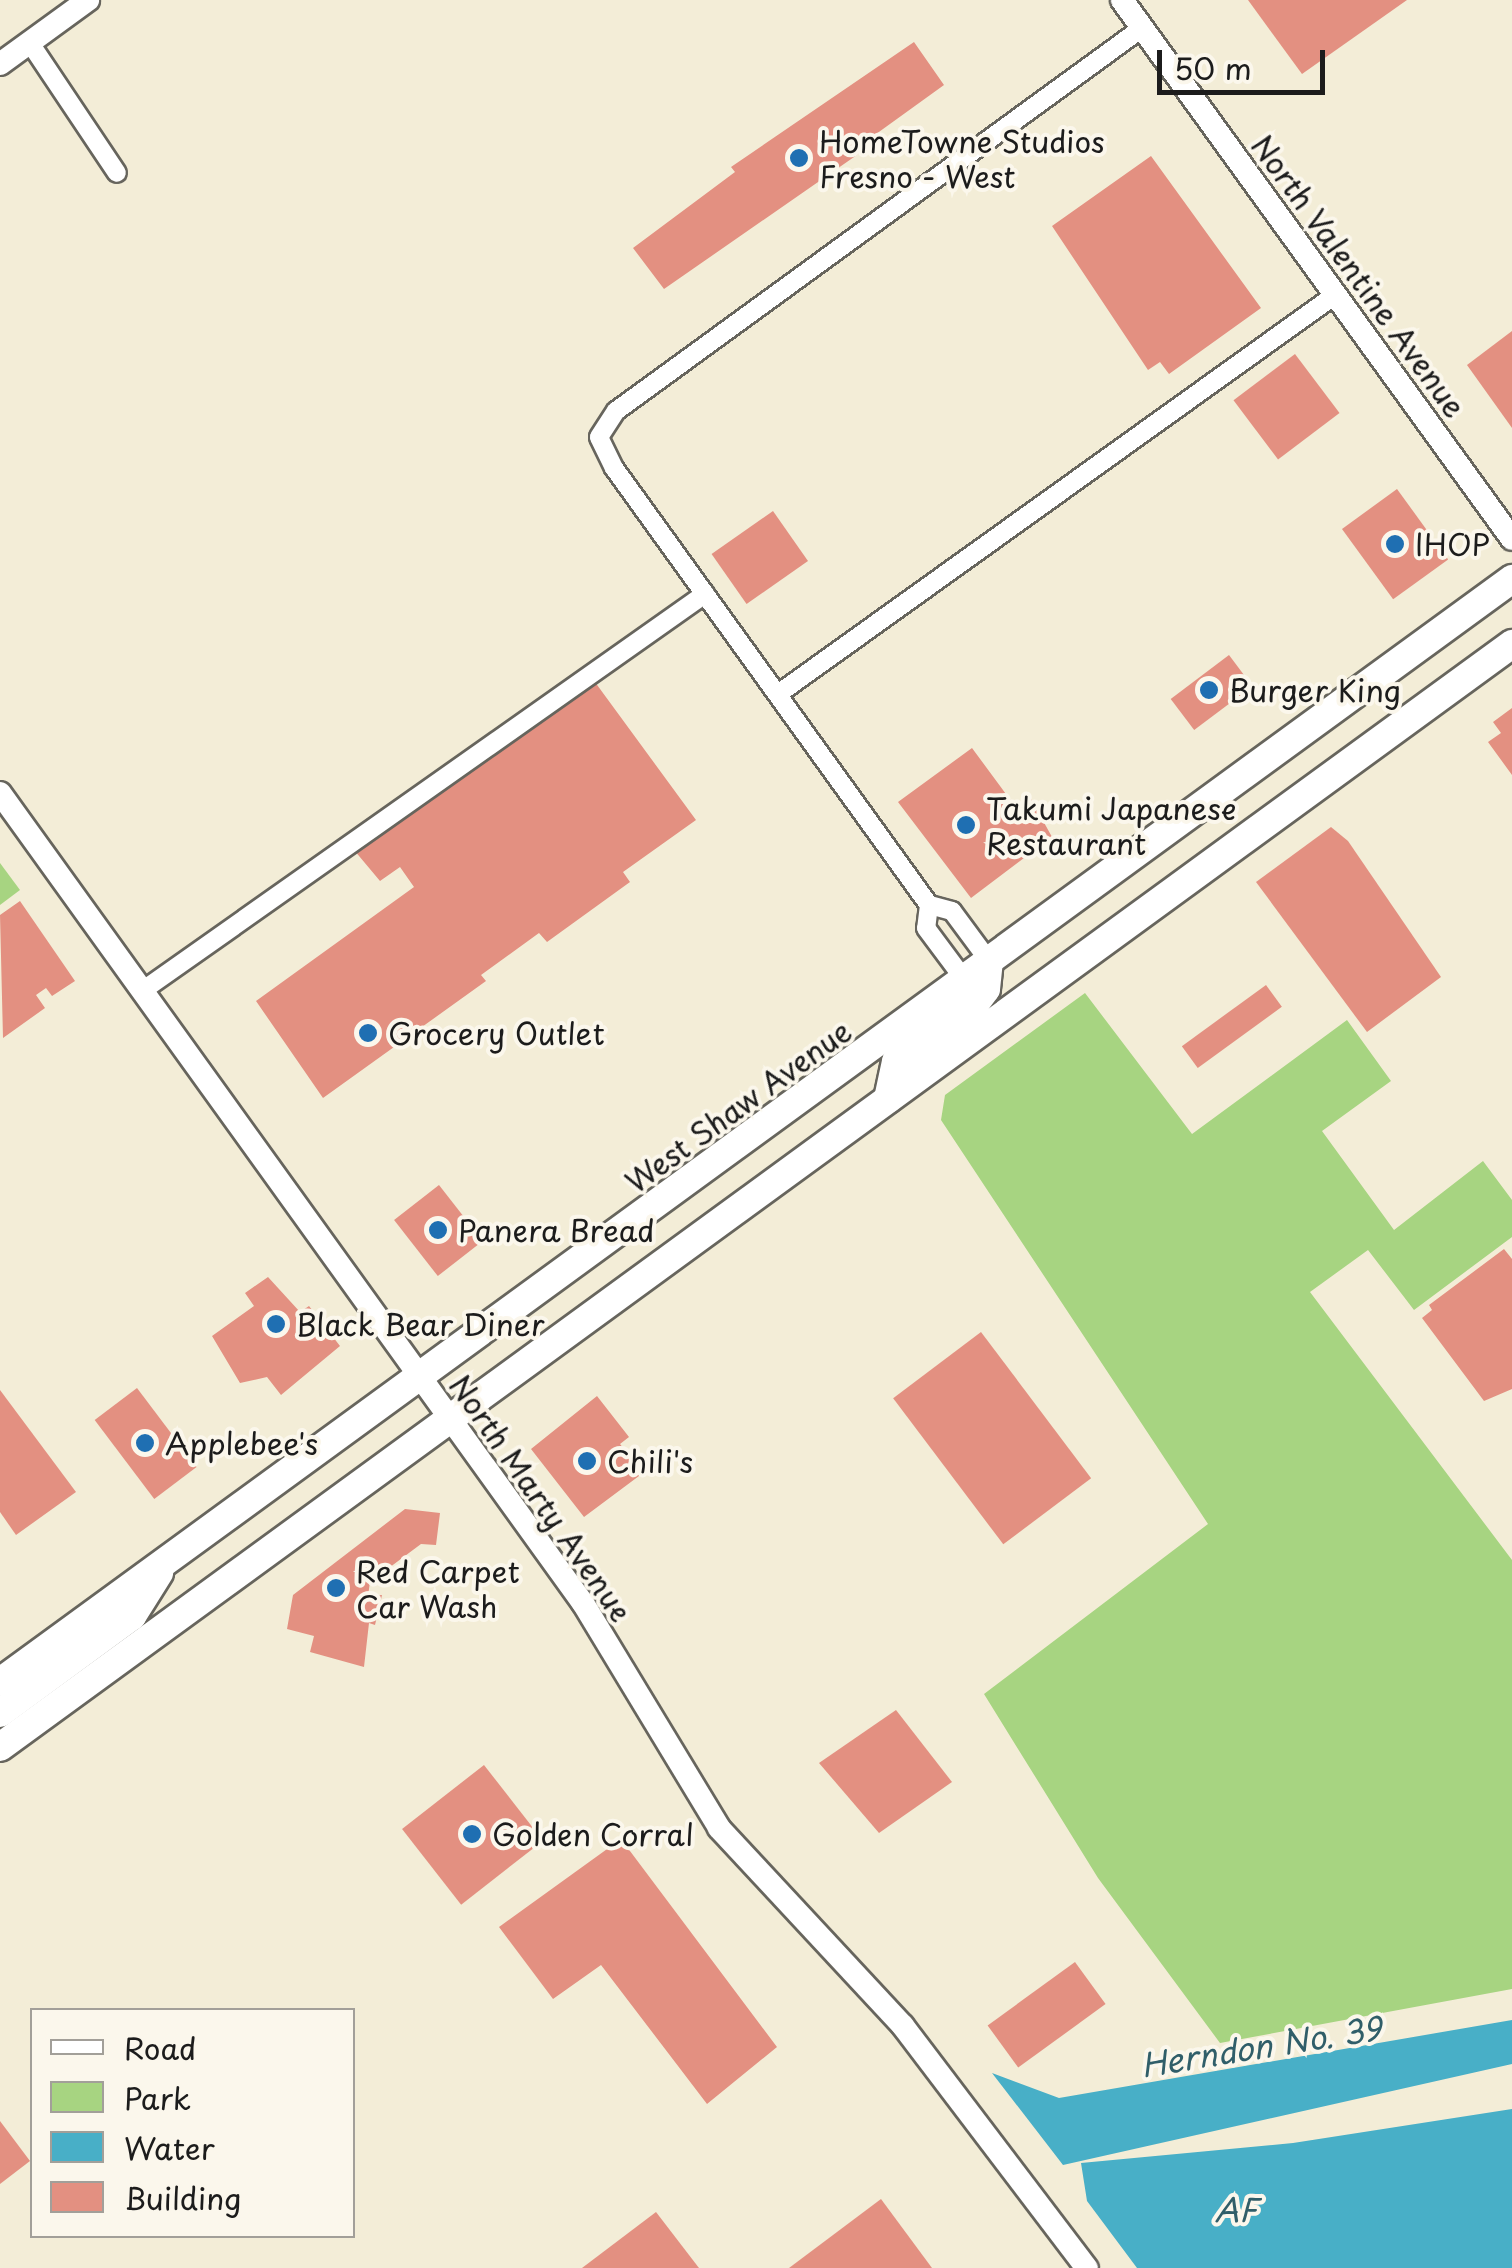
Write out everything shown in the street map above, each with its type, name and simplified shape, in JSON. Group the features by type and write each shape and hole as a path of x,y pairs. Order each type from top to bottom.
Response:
{"main road":[{"name":"West Shaw Avenue","path":"0,1682 1512,579"},
{"path":"0,1747 1512,644"},
{"path":"888,1099 896,1062 977,1000 986,989 989,961"},
{"path":"0,1713 132,1616 168,1559"}],"street":[{"path":"0,64 88,0"},
{"name":"North Valentine Avenue","path":"1122,0 1512,539"},
{"path":"989,961 952,911 929,906 603,452 605,422 1142,28"},
{"path":"30,43 117,172"},
{"path":"778,694 1335,295"},
{"path":"142,991 705,594"},
{"name":"North Marty Avenue","path":"0,794 583,1603 720,1828 903,2026 1087,2268"},
{"path":"929,906 926,928 964,979"}],"green space":[{"path":"0,863 20,890 0,905"},
{"path":"1085,993 1192,1134 1347,1020 1391,1081 1322,1131 1394,1230 1483,1161 1512,1200 1512,1237 1414,1310 1368,1250 1310,1292 1512,1560 1512,1989 1220,2043 1098,1878 984,1694 1208,1524 941,1120 945,1095"}],"water":[{"path":"1512,2020 1512,2064 1063,2165 992,2073 1059,2098"},
{"name":"AF","path":"1512,2109 1512,2268 1137,2268 1087,2201 1081,2163 1293,2143"}],"building":[{"path":"1248,0 1407,0 1302,74"},
{"name":"HomeTowne Studios Fresno - West","path":"914,42 944,85 865,142 867,148 664,289 633,248 735,172 731,167"},
{"path":"1151,156 1261,308 1169,374 1160,362 1148,370 1052,226"},
{"path":"1512,331 1512,428 1467,365"},
{"path":"1295,354 1340,413 1278,459 1234,400"},
{"name":"IHOP","path":"1397,489 1448,559 1393,599 1342,529"},
{"path":"773,511 808,561 747,604 712,554"},
{"name":"Burger King","path":"1229,655 1252,686 1194,730 1171,699"},
{"path":"592,678 696,820 623,872 630,882 547,942 539,933 481,975 486,981 323,1098 256,1001 414,887 400,867 380,881 354,850"},
{"path":"1512,708 1512,775 1488,742 1501,733 1493,722"},
{"path":"972,748 1017,809 1031,799 1052,837 971,898 898,802"},
{"path":"1331,827 1348,841 1441,977 1367,1032 1256,882"},
{"path":"20,901 75,981 52,996 46,988 36,995 45,1008 3,1038 0,915"},
{"path":"1266,985 1282,1007 1198,1068 1182,1046"},
{"name":"Panera Bread","path":"439,1185 483,1241 438,1276 394,1220"},
{"path":"1504,1249 1512,1259 1512,1389 1484,1401 1422,1318 1432,1310 1429,1305"},
{"name":"Black Bear Diner","path":"268,1277 300,1312 309,1306 340,1346 281,1395 267,1377 240,1383 212,1336 254,1306 245,1293"},
{"path":"981,1332 1091,1478 1003,1544 893,1398"},
{"name":"Applebee's","path":"137,1388 197,1467 154,1499 95,1420"},
{"path":"0,1390 76,1492 16,1535 0,1512"},
{"name":"Chili's","path":"597,1396 629,1437 620,1444 643,1473 584,1517 531,1449"},
{"name":"Red Carpet Car Wash","path":"405,1509 440,1513 436,1545 421,1544 370,1582 368,1596 382,1595 375,1625 369,1623 364,1667 310,1652 314,1636 287,1629 293,1595"},
{"path":"896,1710 952,1782 879,1833 819,1763"},
{"name":"Golden Corral","path":"484,1765 543,1841 461,1905 402,1829"},
{"path":"621,1839 777,2047 707,2104 601,1965 553,1999 499,1927"},
{"path":"1075,1962 1106,2004 1018,2068 988,2025"},
{"path":"0,2121 30,2161 0,2184"},
{"path":"881,2199 932,2268 789,2268"},
{"path":"656,2212 699,2268 582,2268"}],"place":[{"name":"HomeTowne Studios Fresno - West","path":"799,158"},
{"name":"IHOP","path":"1395,544"},
{"name":"Burger King","path":"1209,690"},
{"name":"Takumi Japanese Restaurant","path":"966,825"},
{"name":"Grocery Outlet","path":"368,1033"},
{"name":"Panera Bread","path":"438,1230"},
{"name":"Black Bear Diner","path":"276,1324"},
{"name":"Applebee's","path":"145,1443"},
{"name":"Chili's","path":"587,1461"},
{"name":"Red Carpet Car Wash","path":"336,1588"},
{"name":"Golden Corral","path":"472,1834"}],"water label":[{"name":"Herndon No. 39","path":"1261,2046"}]}
